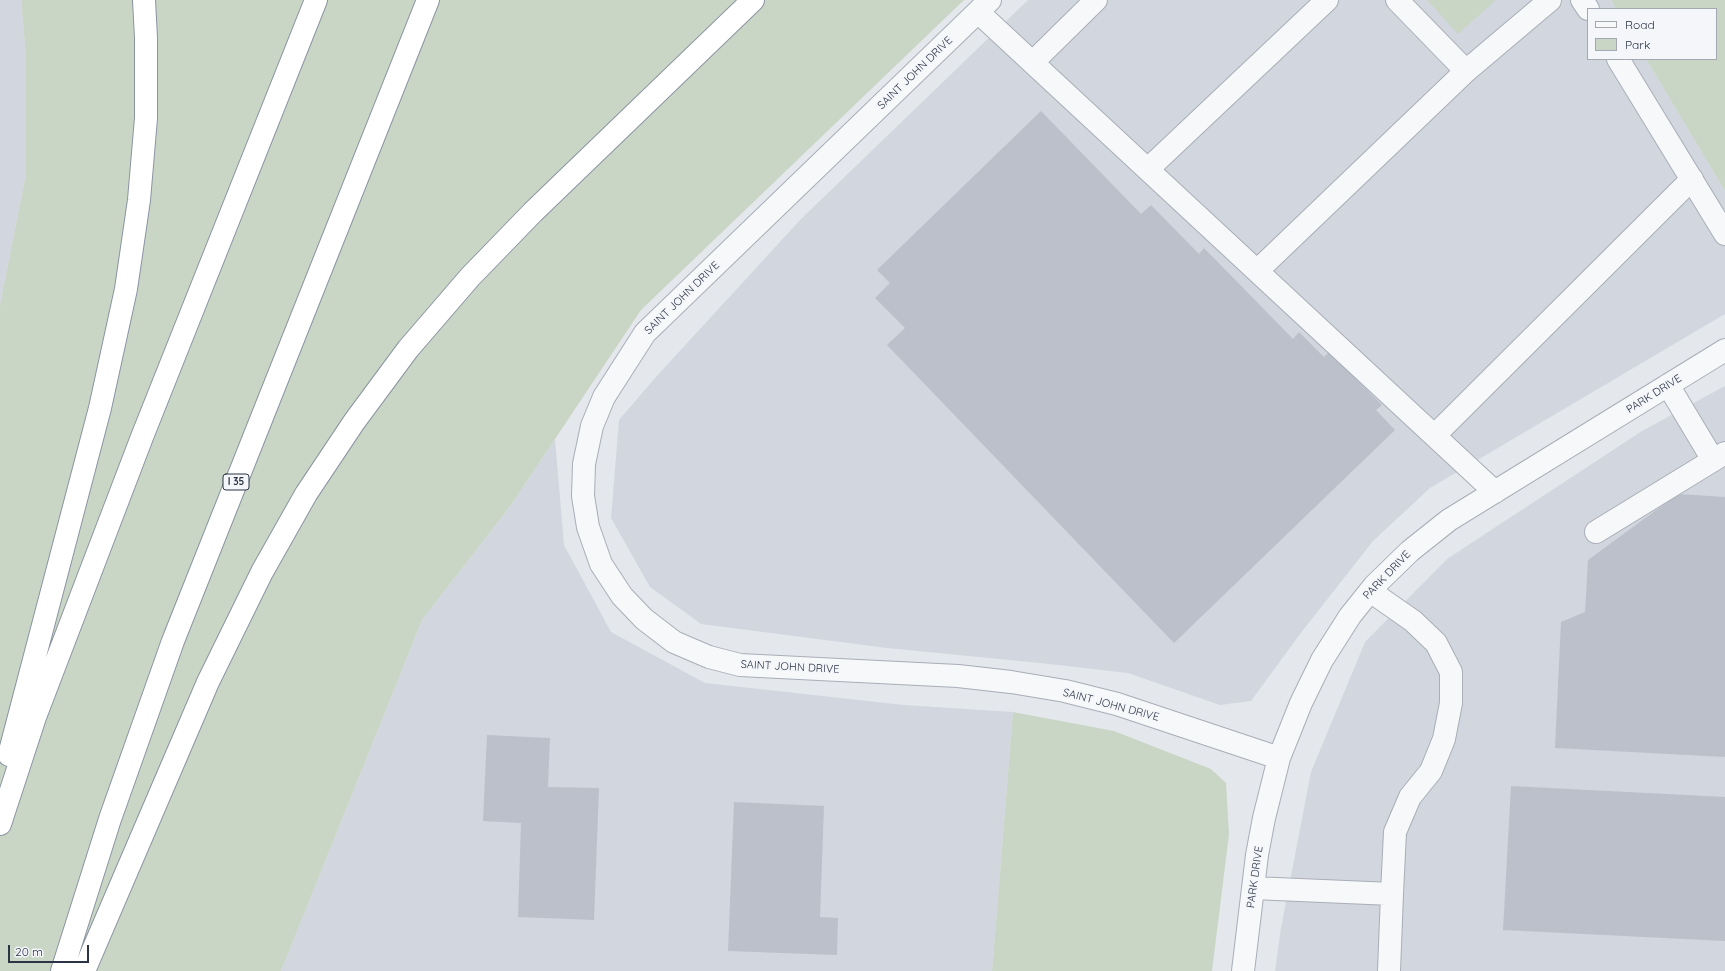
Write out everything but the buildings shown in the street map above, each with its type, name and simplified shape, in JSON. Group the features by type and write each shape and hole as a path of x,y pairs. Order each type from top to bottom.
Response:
{"highway":[{"path":"0,788 100,408 126,289 139,200 146,118 146,38 144,0"},
{"path":"0,824 35,717 142,437 316,0"},
{"name":"I 35","path":"62,971 110,819 173,640 428,0"},
{"path":"84,971 208,682 262,572 306,494 354,422 408,348 470,277 533,212 753,0"}],"street":[{"path":"1033,62 1096,0"},
{"path":"1148,169 1327,0"},
{"path":"1397,0 1466,71"},
{"path":"1257,271 1466,71 1550,0"},
{"path":"984,6 1033,62 1495,492"},
{"name":"SAINT JOHN DRIVE","path":"984,6 645,333 604,397 592,426 584,464 583,496 588,528 602,564 622,596 644,619 674,642 709,657 740,665 958,676 1019,683 1065,691 1117,704 1279,758"},
{"path":"1619,60 1725,234"},
{"path":"1435,435 1692,179"},
{"name":"PARK DRIVE","path":"1243,971 1253,888 1264,818 1279,758 1301,703 1322,660 1350,616 1370,591 1410,551 1449,520 1725,350"},
{"path":"1596,532 1719,457 1668,385"},
{"path":"1370,591 1413,621 1436,643 1450,672 1451,704 1444,739 1431,771 1410,797 1395,832 1389,971"},
{"path":"1253,888 1392,894"}],"shaded area":[{"path":"0,0 21,0 26,57 26,174 0,305"},
{"path":"1028,0 1611,0 1615,8 1587,8 1587,60 1647,60 1725,191 1725,314 1430,488 1373,541 1300,634 1251,701 1220,705 1128,673 887,648 701,624 650,587 611,518 619,420 655,378 801,219"},
{"path":"1725,386 1725,971 1275,971 1281,928 1311,772 1365,642 1447,559 1642,431"},
{"path":"555,439 564,545 611,632 705,683 904,705 1013,712 992,971 281,971 422,620 511,505"}],"green space":[{"path":"21,0 964,0 641,310 511,505 422,620 281,971 0,971 0,305 26,174 26,57"},
{"path":"1427,0 1496,0 1458,34"},
{"path":"1611,0 1725,0 1725,191 1647,60 1717,60 1717,8 1615,8"},
{"path":"1013,712 1114,731 1211,769 1226,783 1229,834 1212,971 992,971"}]}
